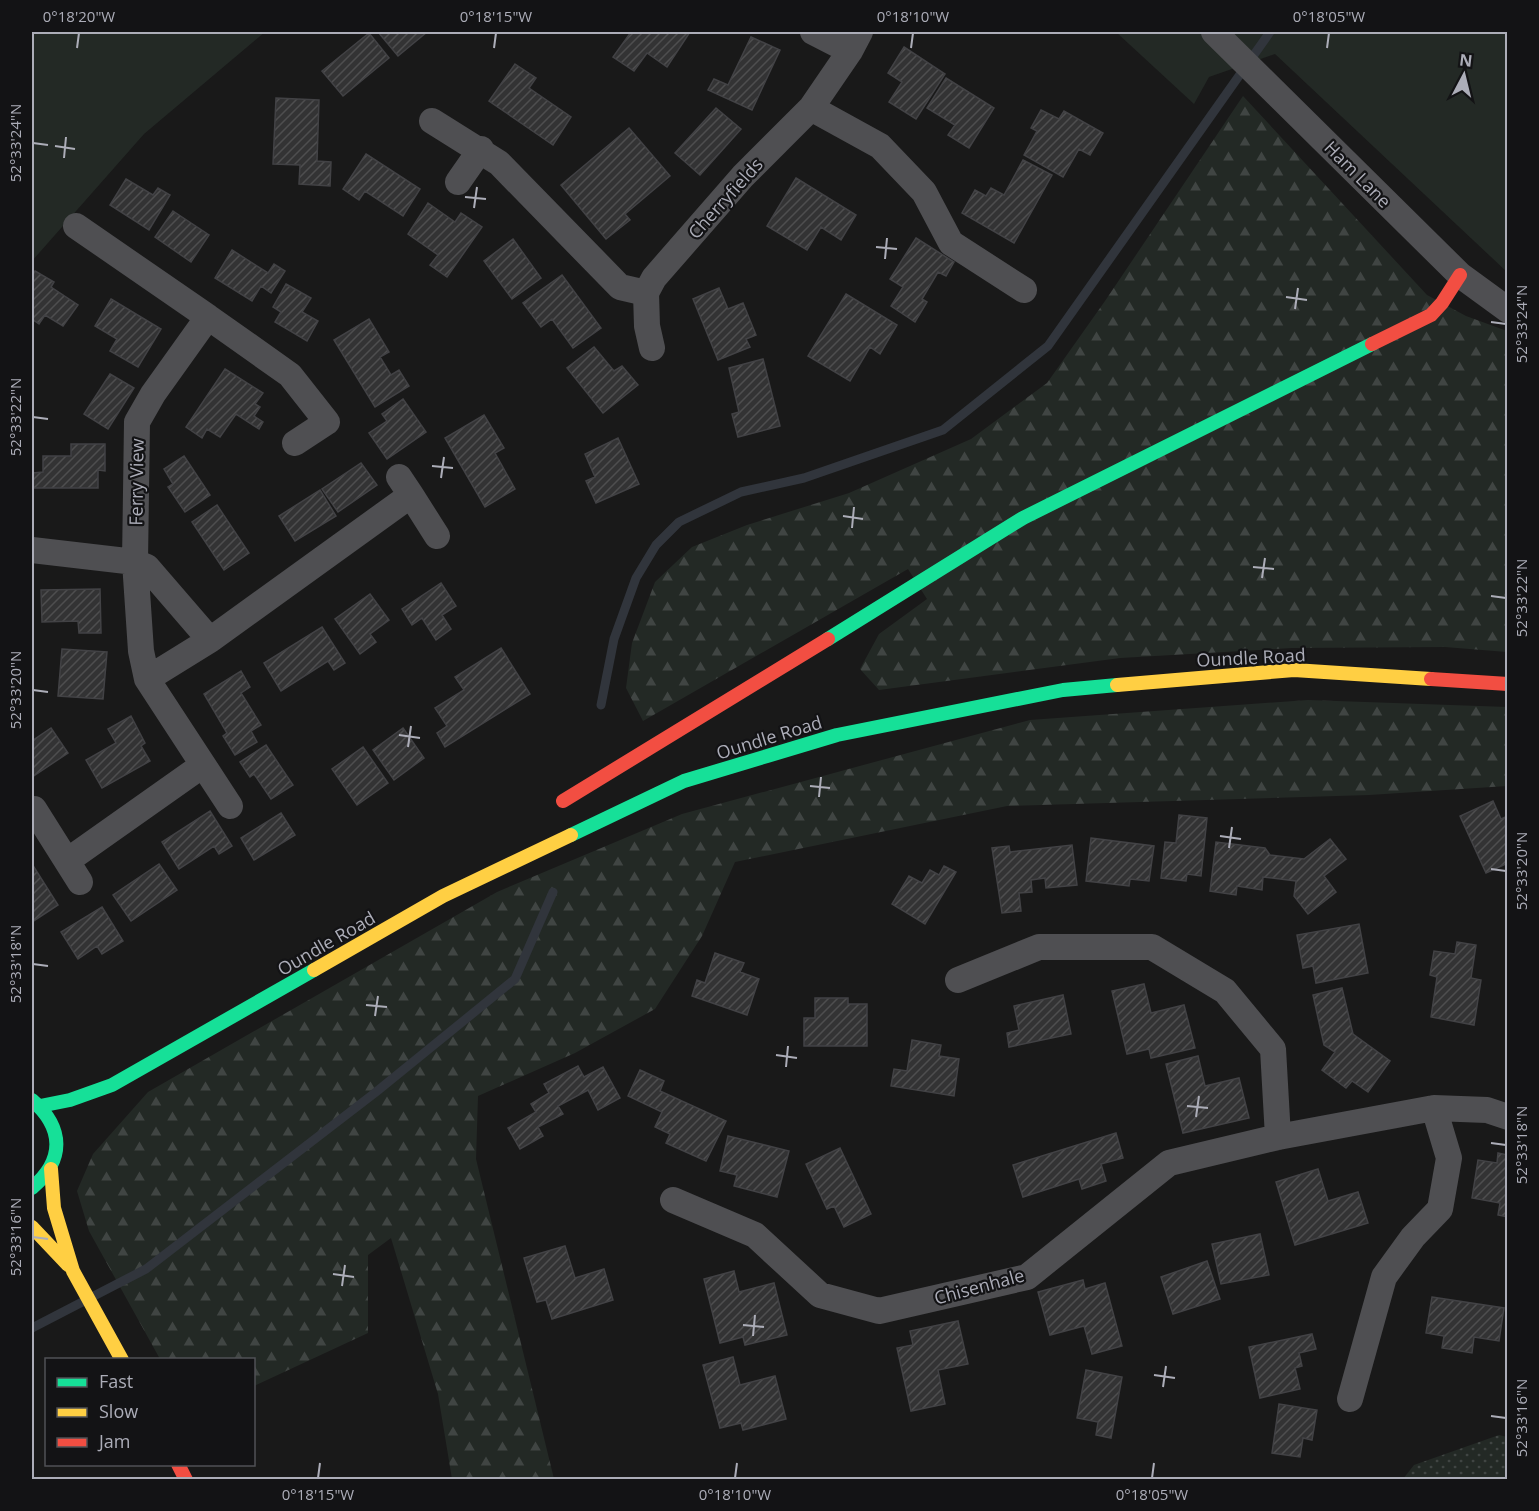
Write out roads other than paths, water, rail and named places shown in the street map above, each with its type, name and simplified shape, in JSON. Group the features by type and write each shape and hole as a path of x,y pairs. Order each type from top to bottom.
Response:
{"main road":[{"path":"561,792 649,750 1023,518 1431,315 1442,303 1460,275"},
{"name":"Oundle Road","path":"36,1103 69,1100 112,1085 443,896 684,781 826,738 1063,690 1294,670 1508,684"},
{"name":"Oundle Road","path":"88,1110 112,1085"},
{"path":"32,1188 51,1169 61,1140 49,1117 36,1103"},
{"path":"51,1169 54,1208 73,1271 121,1358"},
{"path":"32,1227 73,1271"}],"street":[{"name":"Cherryfields","path":"646,293 654,278 736,185 811,108 855,41 813,32"},
{"name":"Ham Lane","path":"1214,32 1460,275 1508,310"},
{"path":"811,108 880,146 924,192 951,243 1024,290"},
{"path":"432,121 499,163 620,287 646,293 647,327 652,348"},
{"path":"458,182 481,150"},
{"path":"76,226 290,375 327,422 294,443"},
{"name":"Ferry View","path":"208,317 153,394 137,422 135,562 141,651 147,679 230,806"},
{"path":"147,679 210,640 405,486 437,536"},
{"path":"32,550 135,562 147,567 210,640"},
{"path":"34,809 73,871 203,765"},
{"path":"561,792 572,834"},
{"path":"958,980 1039,946 1152,947 1224,991 1273,1049 1278,1137"},
{"path":"1350,1399 1384,1277 1413,1237 1440,1209 1449,1158 1434,1108"},
{"name":"Chisenhale","path":"673,1200 755,1235 820,1295 879,1311 1027,1277 1169,1163 1278,1137 1434,1108 1487,1110 1508,1117"}],"waterway":[{"path":"601,705 614,639 636,578 656,545 679,522 741,492 804,478 943,430 1048,346 1270,32"},
{"path":"32,1328 146,1269 376,1092 515,979 553,892"}]}
